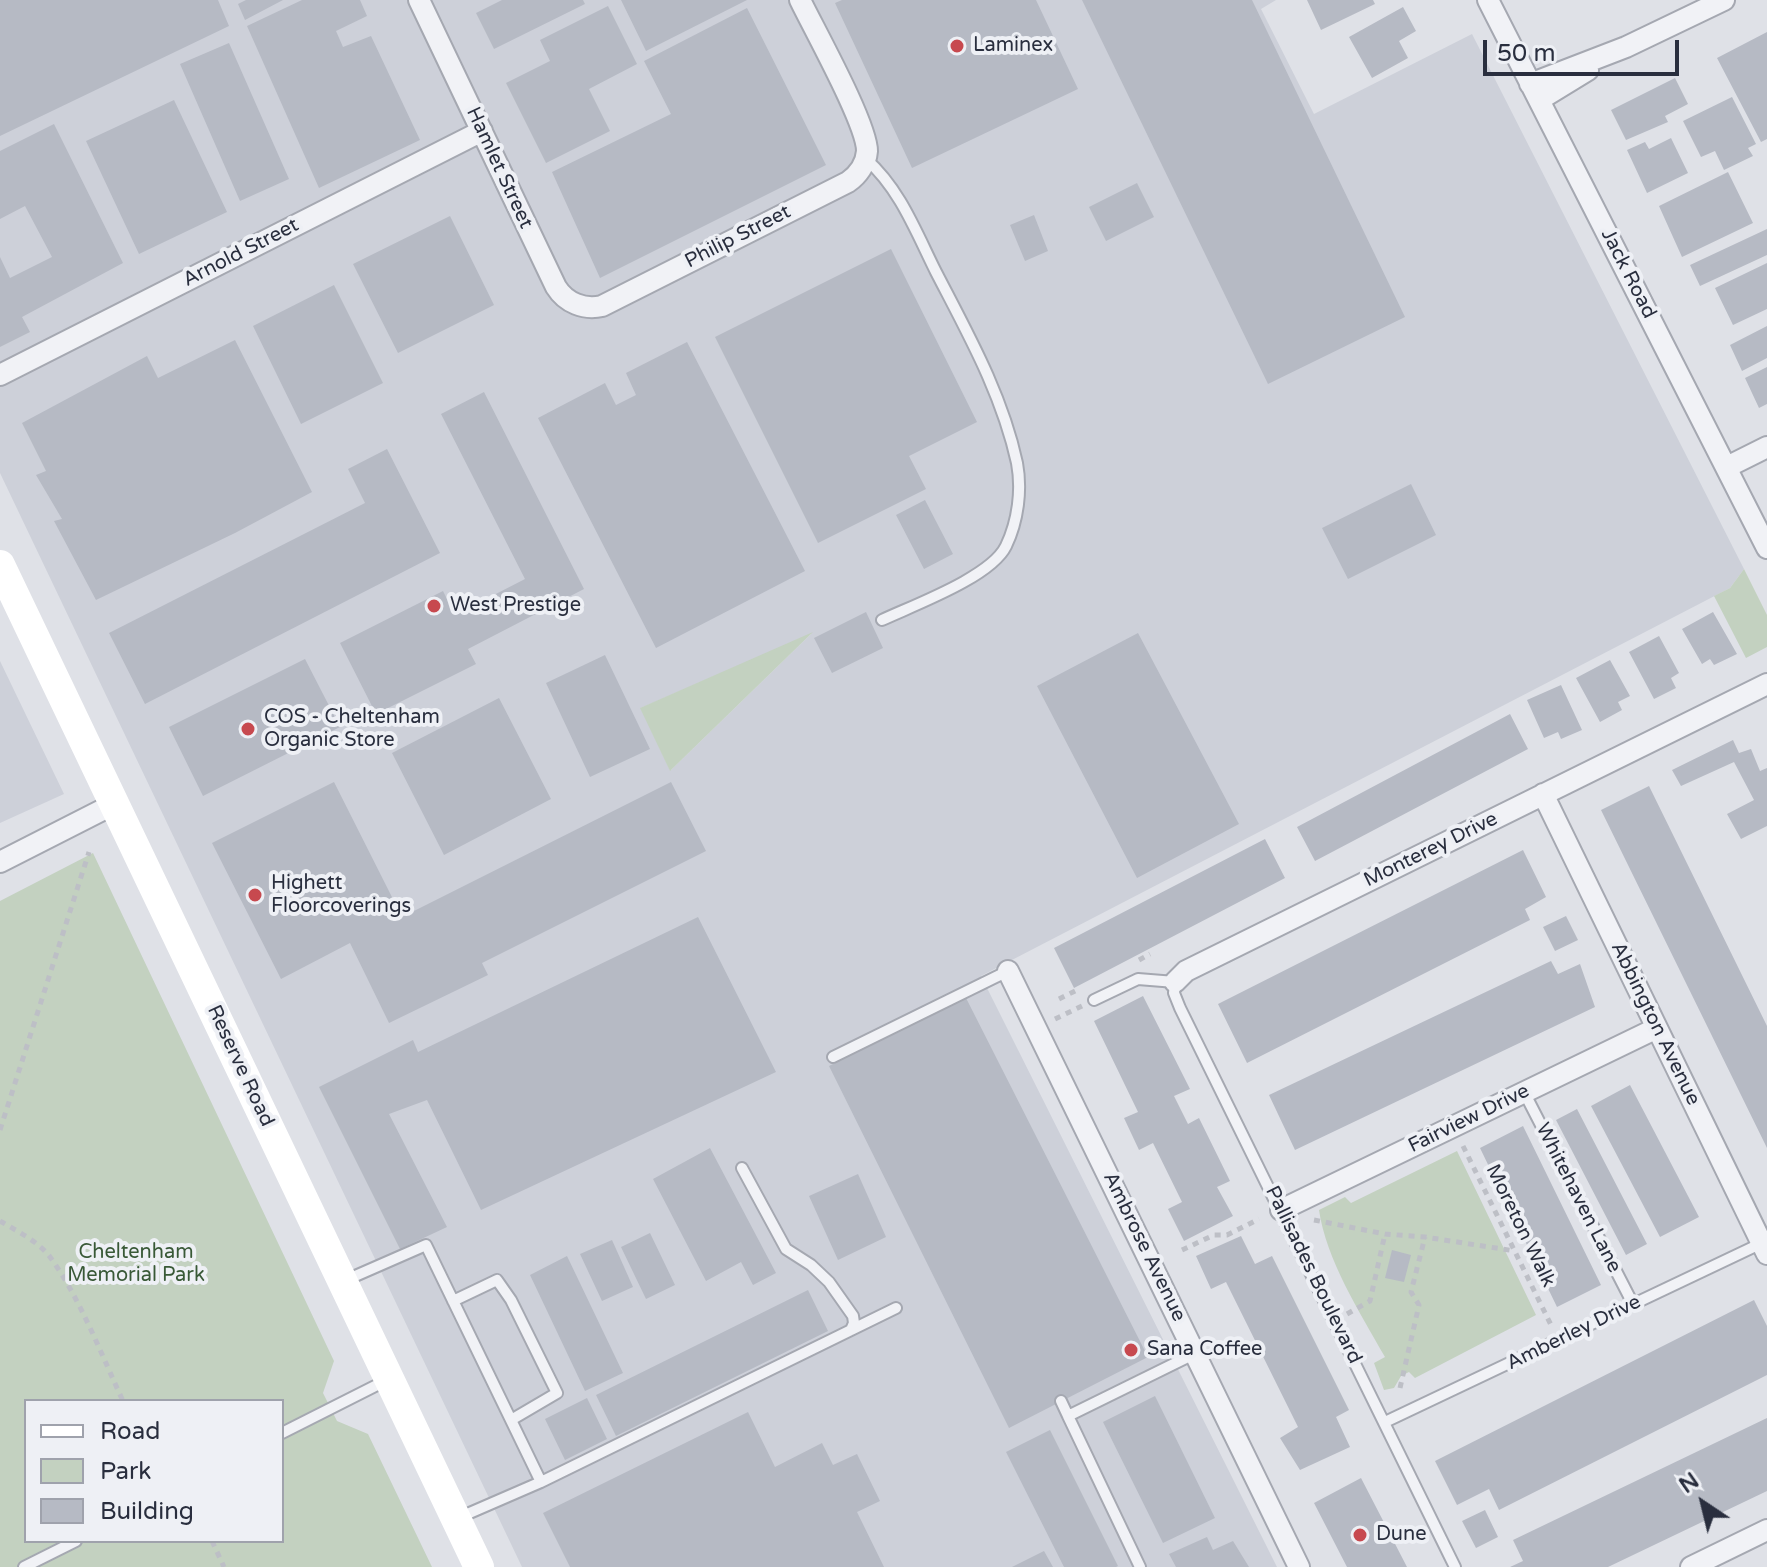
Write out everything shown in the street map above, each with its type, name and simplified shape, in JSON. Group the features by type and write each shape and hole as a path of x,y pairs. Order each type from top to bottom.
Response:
{"street":[{"name":"Hamlet Street","path":"419,0 560,294 585,307 602,306"},
{"path":"800,0 860,125 867,150 865,159"},
{"name":"Jack Road","path":"1488,0 1767,548"},
{"path":"1534,92 1724,0"},
{"name":"Arnold Street","path":"0,375 482,131"},
{"name":"Philip Street","path":"602,306 848,182 862,168 865,159"},
{"path":"1727,467 1767,447"},
{"name":"Reserve Road","path":"0,565 479,1567"},
{"name":"Monterey Drive","path":"1175,982 1186,971 1767,684"},
{"name":"Abbington Avenue","path":"1543,794 1764,1248"},
{"path":"0,862 114,804"},
{"name":"Ambrose Avenue","path":"1008,971 1299,1567"},
{"name":"Fairview Drive","path":"1281,1210 1657,1028"},
{"path":"1691,1567 1767,1530"}],"lane":[{"path":"865,159 893,188 991,381 1017,463 1019,484 1019,505 1006,546 990,567 882,620"},
{"path":"833,1057 1008,971"},
{"path":"1094,1000 1138,979 1175,982"},
{"name":"Pallisades Boulevard","path":"1175,982 1174,993 1180,1008 1455,1567"},
{"name":"Whitehaven Lane","path":"1524,1092 1633,1304"},
{"path":"742,1168 786,1249 811,1265 829,1282 853,1316 851,1330"},
{"path":"342,1281 426,1245 541,1482"},
{"name":"Amberley Drive","path":"1385,1422 1633,1304 1764,1248"},
{"path":"453,1301 497,1280 511,1300 557,1393 511,1420"},
{"path":"456,1518 541,1482 896,1308"},
{"path":"1068,1416 1196,1353"},
{"path":"284,1432 389,1379"},
{"path":"1061,1401 1140,1567"},
{"path":"24,1567 72,1543"}],"path":[{"path":"0,1130 89,852"},
{"path":"1036,1029 1094,1000"},
{"name":"Moreton Walk","path":"1453,1127 1559,1340"},
{"path":"1304,1199 1314,1220 1385,1234 1515,1251"},
{"path":"1182,1250 1214,1235 1227,1235 1259,1219"},
{"path":"0,1221 49,1255 72,1294 122,1399"},
{"path":"1335,1320 1370,1301 1385,1234"},
{"path":"1400,1388 1419,1305 1411,1292 1425,1237"},
{"path":"213,1543 224,1567"}],"shaded area":[{"path":"0,0 1276,0 1261,9 1314,114 1472,34 1744,569 1730,588 981,976 1277,1567 522,1567 0,473","holes":["811,634 671,770 641,708"]},
{"path":"0,661 64,794 0,823"}],"green space":[{"path":"1744,569 1767,615 1767,647 1746,658 1714,596 1730,588"},
{"path":"813,632 670,771 640,708"},
{"name":"Cheltenham Memorial Park","path":"93,853 334,1361 323,1393 337,1421 368,1434 432,1567 0,1567 0,901"},
{"path":"1457,1151 1536,1315 1415,1378 1409,1372 1401,1376 1394,1388 1384,1390 1374,1363 1385,1357 1336,1266 1319,1210 1345,1197 1351,1203"}],"building":[{"path":"0,0 218,0 229,26 0,136"},
{"path":"246,0 283,0 245,20 238,4"},
{"path":"302,0 360,0 367,16 336,31 343,47 371,36 420,140 319,188 247,26"},
{"path":"502,0 583,0 585,4 494,49 476,13"},
{"path":"621,0 747,0 646,51"},
{"name":"Laminex","path":"842,0 1036,0 1078,89 912,168 835,3"},
{"path":"1082,0 1252,0 1405,317 1268,384"},
{"path":"1307,0 1373,0 1375,4 1321,30"},
{"path":"608,6 637,64 589,89 610,131 546,163 506,83 550,61 540,40"},
{"path":"1403,7 1416,31 1399,41 1408,58 1372,78 1349,37"},
{"path":"747,8 826,165 600,278 552,172 671,114 644,61"},
{"path":"1767,32 1767,139 1761,142 1717,58"},
{"path":"229,43 289,179 240,201 180,64"},
{"path":"1675,78 1688,104 1665,116 1668,122 1626,140 1611,110"},
{"path":"1732,97 1756,144 1748,148 1753,156 1724,170 1715,151 1701,157 1683,121"},
{"path":"174,100 227,212 139,254 86,141"},
{"path":"54,124 123,263 22,317 30,332 0,347 0,257 10,278 52,257 25,206 0,219 0,151"},
{"path":"1671,138 1688,173 1647,193 1627,150 1645,142 1649,149"},
{"path":"1728,172 1753,223 1682,257 1659,206"},
{"path":"1137,183 1154,217 1106,241 1089,207"},
{"path":"1034,215 1048,251 1025,261 1010,225"},
{"path":"450,216 494,305 398,353 353,264"},
{"path":"1767,229 1767,255 1700,286 1690,265"},
{"path":"891,249 977,422 909,456 926,489 818,543 715,337"},
{"path":"1767,263 1767,309 1733,325 1715,288"},
{"path":"334,285 383,383 301,424 253,326"},
{"path":"1767,326 1767,358 1742,371 1730,345"},
{"path":"235,340 312,492 96,600 54,521 62,519 36,475 46,471 22,423 147,356 158,378"},
{"path":"687,342 805,571 656,648 538,418 605,383 616,405 636,395 626,373"},
{"path":"1767,367 1767,404 1759,408 1745,378"},
{"path":"484,392 584,589 468,649 476,664 376,714 340,643 443,591 455,615 525,579 441,414"},
{"path":"387,449 440,553 145,704 109,633 365,503 348,469"},
{"path":"1411,484 1436,535 1348,579 1322,528"},
{"path":"925,500 953,554 924,569 896,515"},
{"path":"866,612 883,648 832,673 814,638"},
{"path":"1713,612 1737,654 1714,665 1710,659 1702,664 1682,629"},
{"path":"1138,633 1239,824 1137,878 1037,686"},
{"path":"1659,636 1679,673 1671,678 1676,688 1654,699 1629,652"},
{"path":"605,655 650,749 590,777 546,683"},
{"path":"305,659 340,727 203,796 169,727"},
{"path":"1610,660 1630,696 1618,702 1622,710 1600,722 1576,678"},
{"path":"1561,685 1582,730 1561,739 1558,732 1544,738 1527,700"},
{"path":"499,698 551,799 444,855 392,753"},
{"path":"1510,714 1528,749 1315,861 1297,827"},
{"path":"1733,740 1739,753 1751,749 1760,771 1767,768 1767,826 1741,839 1727,814 1754,800 1734,762 1681,786 1672,770"},
{"path":"334,782 402,917 671,782 706,851 482,963 488,975 389,1023 350,943 281,979 212,843"},
{"path":"1649,786 1767,1026 1767,1148 1601,810"},
{"path":"1265,839 1285,878 1074,988 1054,948"},
{"path":"1523,850 1546,897 1525,909 1530,920 1247,1063 1218,1004"},
{"path":"1566,916 1578,940 1555,951 1543,927"},
{"path":"698,917 776,1072 481,1210 427,1100 389,1114 447,1227 400,1249 319,1087 413,1040 418,1052"},
{"path":"1551,961 1558,974 1580,964 1595,1007 1295,1150 1269,1095"},
{"path":"1143,996 1190,1089 1174,1096 1188,1124 1199,1118 1230,1181 1217,1187 1233,1216 1184,1241 1168,1209 1182,1202 1153,1143 1139,1150 1124,1118 1138,1112 1094,1021"},
{"path":"966,998 1148,1357 1009,1428 829,1066"},
{"path":"1630,1085 1699,1217 1660,1237 1591,1106"},
{"path":"1577,1109 1647,1244 1626,1255 1556,1120"},
{"path":"1523,1126 1601,1285 1557,1307 1480,1148"},
{"path":"710,1148 776,1273 753,1285 741,1262 706,1281 653,1179"},
{"path":"858,1174 886,1237 838,1260 809,1196"},
{"path":"650,1233 675,1285 646,1299 621,1247"},
{"path":"1241,1236 1255,1264 1272,1256 1349,1410 1336,1417 1350,1447 1300,1470 1280,1438 1298,1427 1226,1282 1211,1289 1196,1256"},
{"path":"612,1240 633,1287 602,1301 580,1254"},
{"path":"1392,1250 1411,1255 1404,1282 1385,1278"},
{"path":"567,1256 623,1373 585,1391 530,1275"},
{"path":"808,1290 828,1331 616,1436 596,1395"},
{"path":"1754,1300 1767,1326 1767,1375 1499,1510 1489,1489 1457,1505 1435,1461"},
{"path":"1155,1396 1215,1518 1163,1543 1103,1422"},
{"path":"587,1398 607,1439 565,1460 545,1419"},
{"path":"748,1412 775,1467 822,1443 833,1465 857,1454 880,1501 857,1512 884,1567 570,1567 543,1513"},
{"path":"1767,1418 1767,1491 1608,1567 1510,1567 1523,1561 1513,1540"},
{"path":"1050,1430 1116,1567 1064,1567 1006,1452"},
{"name":"Dune","path":"1361,1478 1407,1567 1347,1567 1314,1503"},
{"path":"1485,1510 1498,1537 1476,1548 1462,1521"},
{"path":"1207,1537 1213,1550 1233,1541 1249,1567 1176,1567 1169,1554"},
{"path":"1044,1551 1053,1567 1012,1567"}],"place":[{"name":"Laminex","path":"957,46"},
{"name":"West Prestige","path":"434,606"},
{"name":"COS - Cheltenham Organic Store","path":"248,729"},
{"name":"Highett Floorcoverings","path":"255,895"},
{"name":"Sana Coffee","path":"1131,1350"},
{"name":"Dune","path":"1360,1535"}]}
